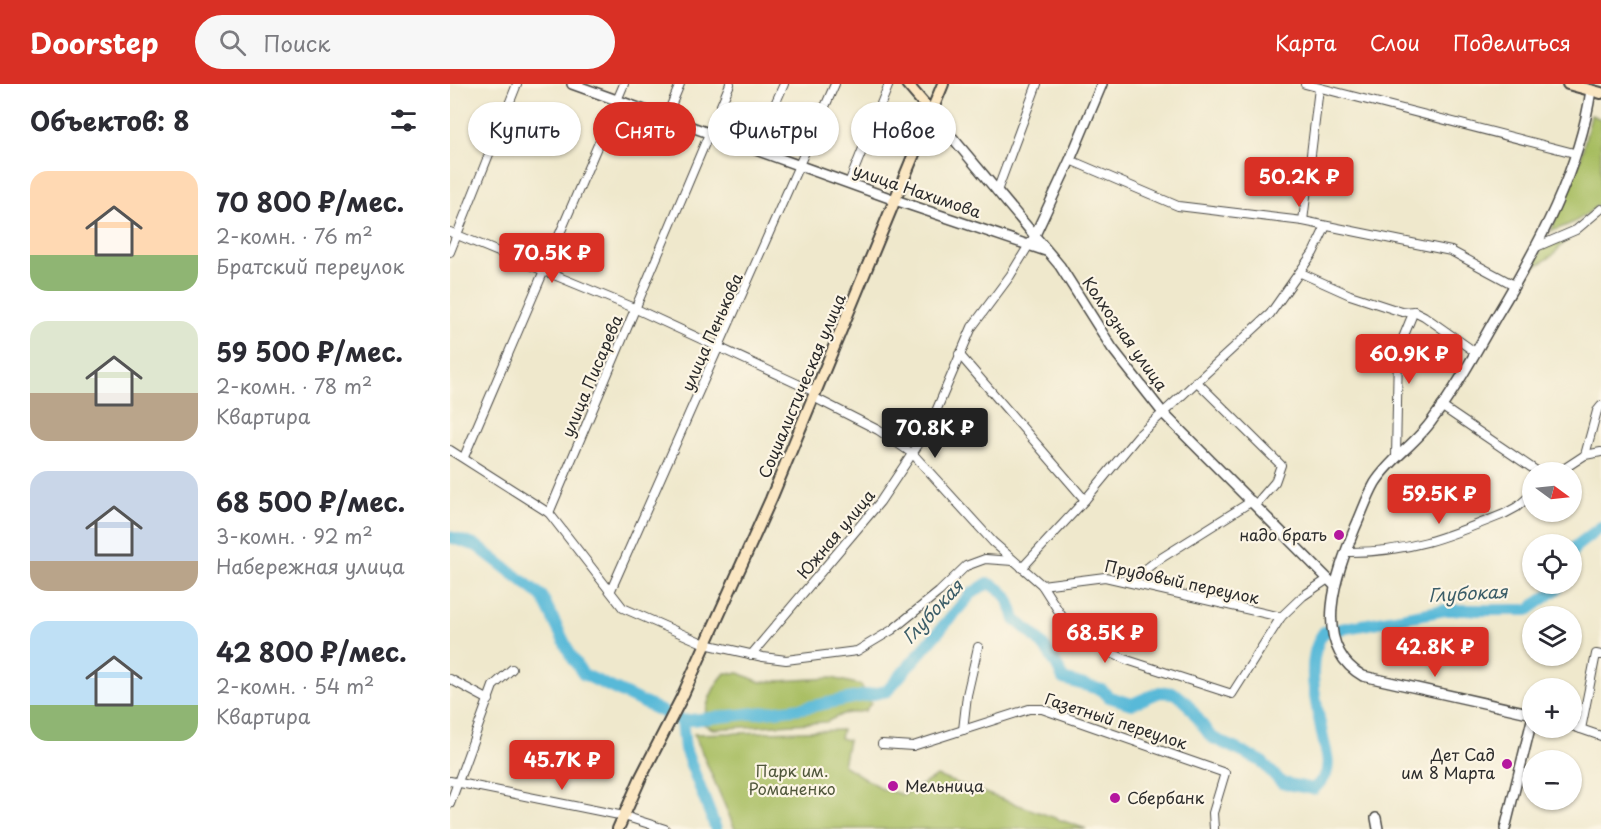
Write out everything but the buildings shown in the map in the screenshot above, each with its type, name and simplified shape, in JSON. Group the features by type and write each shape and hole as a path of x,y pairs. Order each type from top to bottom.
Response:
{"main road":[{"name":"Колхозная улица","path":"907,84 922,102"},
{"name":"Социалистическая улица","path":"935,102 942,84"},
{"path":"1568,84 1595,89"},
{"name":"Социалистическая улица","path":"618,829 682,697 771,499 913,156"}],"street":[{"path":"450,252 454,233 516,84"},
{"name":"улица Нахимова","path":"572,84 622,102"},
{"path":"464,457 624,84"},
{"path":"673,102 680,84"},
{"name":"улица Писарева","path":"722,102 730,84"},
{"path":"776,102 784,84"},
{"name":"улица Пенькова","path":"611,590 801,166 835,84"},
{"path":"849,183 889,84"},
{"path":"997,191 1037,84"},
{"path":"1035,235 1102,84"},
{"path":"1305,84 1574,153"},
{"path":"1303,221 1319,88"},
{"path":"1522,712 1363,676 1343,659 1335,641 1331,619 1332,582 1375,483 1428,426 1475,352 1534,248 1558,198 1595,89"},
{"name":"улица Писарева","path":"549,513 708,135"},
{"name":"Колхозная улица","path":"956,142 1048,251 1118,356 1163,413 1332,582"},
{"name":"улица Нахимова","path":"772,156 1048,251"},
{"path":"1070,160 1166,203 1303,221 1451,251 1514,285"},
{"path":"1534,248 1576,230 1601,209"},
{"path":"1022,568 1085,500 1138,436 1270,314 1301,273 1326,226"},
{"path":"454,233 634,308 814,394 878,430 913,454 1013,561 1042,585 1070,630 1081,641 1127,660 1232,694 1281,617 1303,596 1332,582"},
{"name":"Южная улица","path":"751,655 880,502 913,454 928,430 972,327 1035,235"},
{"path":"1301,273 1350,295 1402,312 1414,311 1475,352"},
{"path":"1396,458 1398,350 1414,311"},
{"path":"959,354 1085,500"},
{"path":"1130,581 1155,562 1254,502 1275,482 1281,465 1196,381"},
{"path":"1441,406 1523,462"},
{"path":"1585,455 1596,411 1601,406"},
{"path":"450,450 549,513 623,608 705,644 751,655 786,660 849,654 892,630 939,592 966,566 985,559 1013,561"},
{"path":"1574,462 1585,455 1601,452"},
{"path":"1346,552 1387,552 1410,548 1504,514 1522,503"},
{"name":"Прудовый переулок","path":"1042,585 1092,577 1130,581 1281,617"},
{"path":"963,730 967,695 978,647"},
{"path":"1582,724 1596,654 1601,655"},
{"path":"450,804 454,783 494,686 512,669"},
{"path":"450,679 489,700"},
{"name":"Газетный переулок","path":"882,744 913,746 1029,709 1042,709 1225,773 1213,813 1214,829"},
{"path":"1582,729 1601,736"},
{"path":"1505,829 1527,738"},
{"path":"454,783 624,816 665,829"},
{"path":"1376,818 1378,829"}],"green space":[{"path":"1591,115 1601,119 1601,202 1578,220 1551,231 1581,157"},
{"path":"1570,236 1552,256 1530,270 1542,249"},
{"path":"725,673 739,673 760,682 832,678 861,685 871,703 865,711 843,714 826,722 713,729 703,724 713,691"},
{"name":"Парк им. Романенко","path":"842,730 840,738 848,740 843,765 882,789 904,795 937,776 1086,829 735,829 694,734"}],"waterway":[{"name":"Глубокая","path":"1582,542 1601,527"},
{"name":"Глубокая","path":"450,537 477,546 542,596 571,656 583,674 682,721 803,708 887,691 971,594 988,583 1004,593 1015,620 1044,646 1063,679 1102,690 1109,697 1132,704 1160,692 1174,693 1186,702 1211,737 1261,761 1282,783 1314,789 1325,776 1328,764 1313,681 1314,655 1324,632 1445,610 1528,610 1550,594"},
{"path":"682,721 685,749 716,829"}],"place":[{"name":"надо брать","path":"1339,535"},
{"name":"Дет Сад им 8 Марта","path":"1507,764"},
{"name":"Мельница","path":"893,786"},
{"name":"Сбербанк","path":"1115,798"}]}
